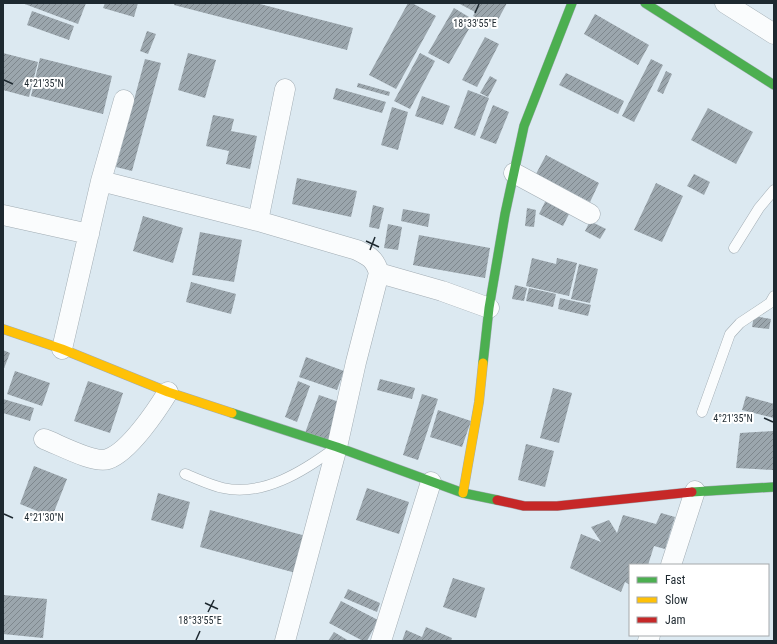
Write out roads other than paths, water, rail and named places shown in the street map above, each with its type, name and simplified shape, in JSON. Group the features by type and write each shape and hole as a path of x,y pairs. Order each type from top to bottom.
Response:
{"street":[{"path":"463,493 479,402 489,308 524,126 572,3"},
{"path":"645,3 774,85"},
{"path":"725,3 774,34"},
{"path":"258,221 285,89"},
{"path":"62,349 101,181 124,100"},
{"path":"514,173 590,214"},
{"path":"101,181 258,221 357,250 372,257 379,273 337,447 285,641"},
{"path":"3,215 89,234"},
{"path":"379,273 442,291 489,308"},
{"path":"3,329 62,349 168,392 337,447 463,493 524,506 557,506 623,497 774,487"},
{"path":"44,439 92,458 107,460 118,453 148,424 168,392"},
{"path":"381,641 431,482"},
{"path":"671,564 695,492"}],"lane":[{"path":"734,248 759,208 774,190"},
{"path":"702,412 730,334 740,323 770,303 774,296"},
{"path":"186,474 223,488 244,490 266,486 290,476 313,464 337,447"}]}
